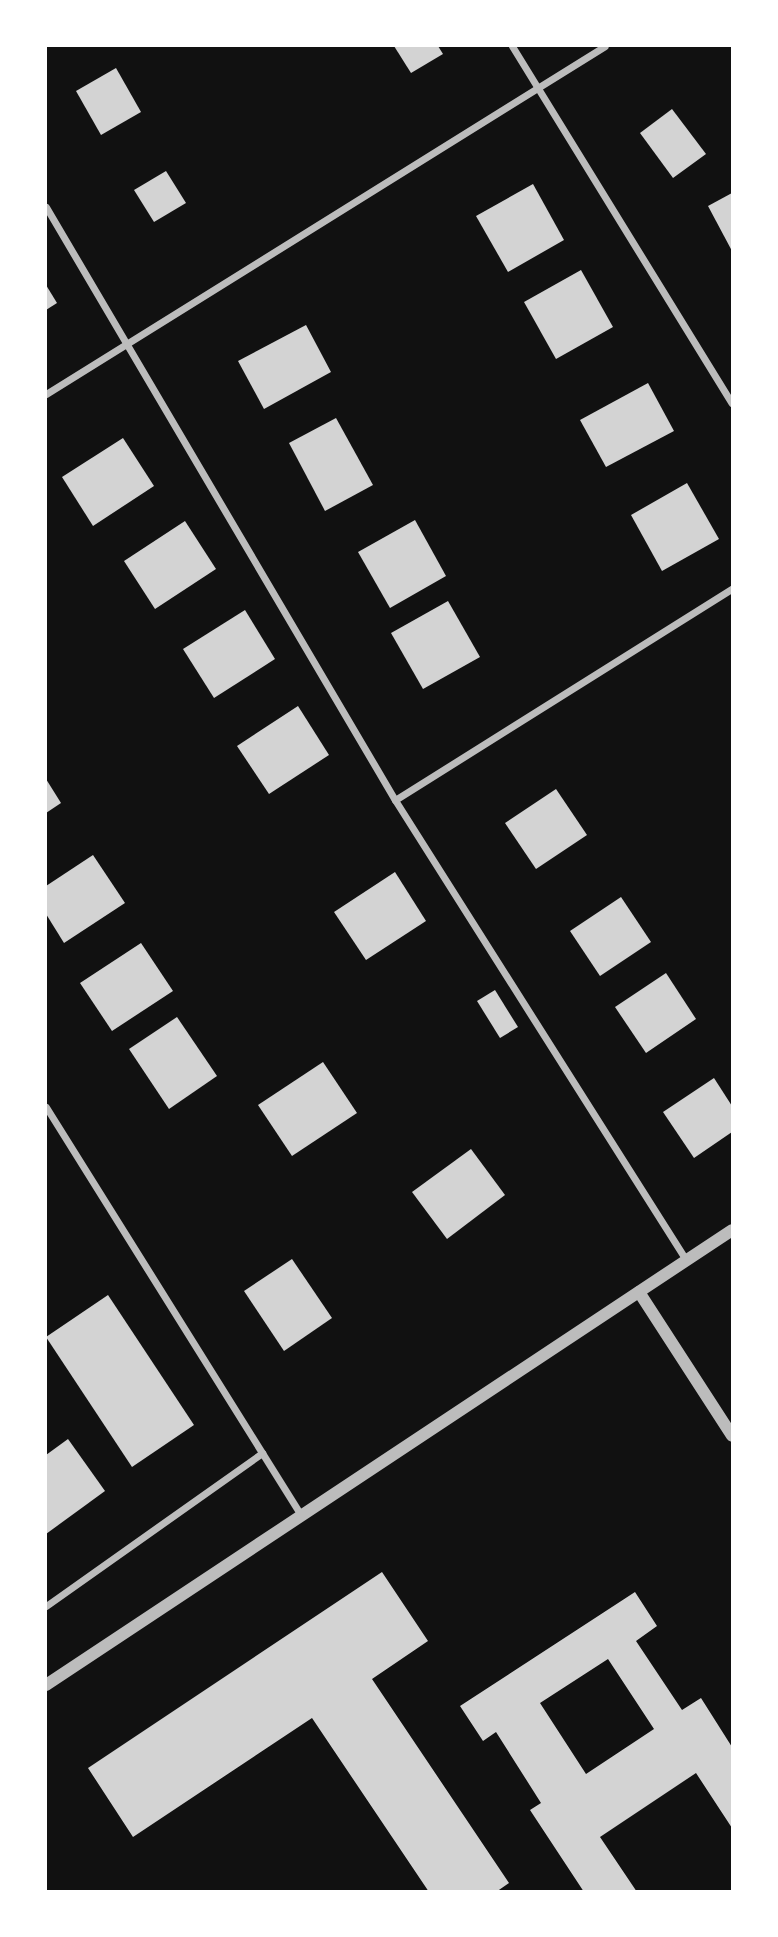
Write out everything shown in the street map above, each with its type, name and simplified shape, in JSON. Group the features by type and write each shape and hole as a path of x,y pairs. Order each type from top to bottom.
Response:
{"street":[{"path":"512,46 733,403"},
{"path":"46,394 605,46"},
{"path":"46,207 128,342 395,800 686,1261"},
{"path":"395,800 733,589"},
{"path":"46,1107 302,1516"},
{"path":"46,1685 733,1230"},
{"path":"639,1292 733,1436"},
{"path":"46,1606 262,1453"}],"building":[{"path":"394,46 438,46 443,54 411,73"},
{"path":"116,68 141,112 101,135 76,91"},
{"path":"672,109 706,154 673,178 640,133"},
{"path":"166,171 186,203 154,222 134,190"},
{"path":"533,184 564,240 508,272 476,216"},
{"path":"732,193 732,251 708,206"},
{"path":"581,270 613,327 556,359 524,302"},
{"path":"46,285 57,303 46,310"},
{"path":"306,325 331,372 264,409 238,361"},
{"path":"648,383 674,431 606,467 580,420"},
{"path":"336,418 373,485 325,511 289,443"},
{"path":"123,438 154,486 93,526 62,477"},
{"path":"687,483 719,539 662,571 631,515"},
{"path":"415,520 446,576 390,608 358,552"},
{"path":"185,521 216,569 155,609 124,561"},
{"path":"448,601 480,657 423,689 391,633"},
{"path":"245,610 275,659 214,698 183,649"},
{"path":"298,706 329,755 269,794 237,746"},
{"path":"46,779 61,803 46,813"},
{"path":"556,789 587,835 536,869 505,823"},
{"path":"93,855 125,903 64,943 46,914 46,886"},
{"path":"395,872 426,921 366,960 334,912"},
{"path":"621,897 651,942 600,976 570,931"},
{"path":"141,943 173,991 112,1031 80,983"},
{"path":"666,973 696,1019 646,1053 615,1007"},
{"path":"495,990 518,1027 500,1038 477,1001"},
{"path":"177,1017 217,1076 169,1109 129,1049"},
{"path":"323,1062 357,1113 292,1156 258,1105"},
{"path":"714,1078 732,1106 732,1132 694,1158 663,1112"},
{"path":"471,1149 505,1195 447,1239 412,1192"},
{"path":"292,1259 332,1318 284,1351 244,1291"},
{"path":"108,1295 194,1425 132,1467 46,1337"},
{"path":"68,1439 105,1491 46,1534 46,1455"},
{"path":"382,1572 428,1641 372,1679 509,1883 496,1892 429,1892 312,1718 133,1837 88,1768"},
{"path":"635,1592 657,1626 636,1641 682,1710 701,1698 732,1747 732,1828 696,1773 600,1837 637,1892 584,1892 530,1810 541,1803 496,1732 483,1741 460,1706","holes":["608,1659 654,1729 586,1774 540,1703"]}]}
